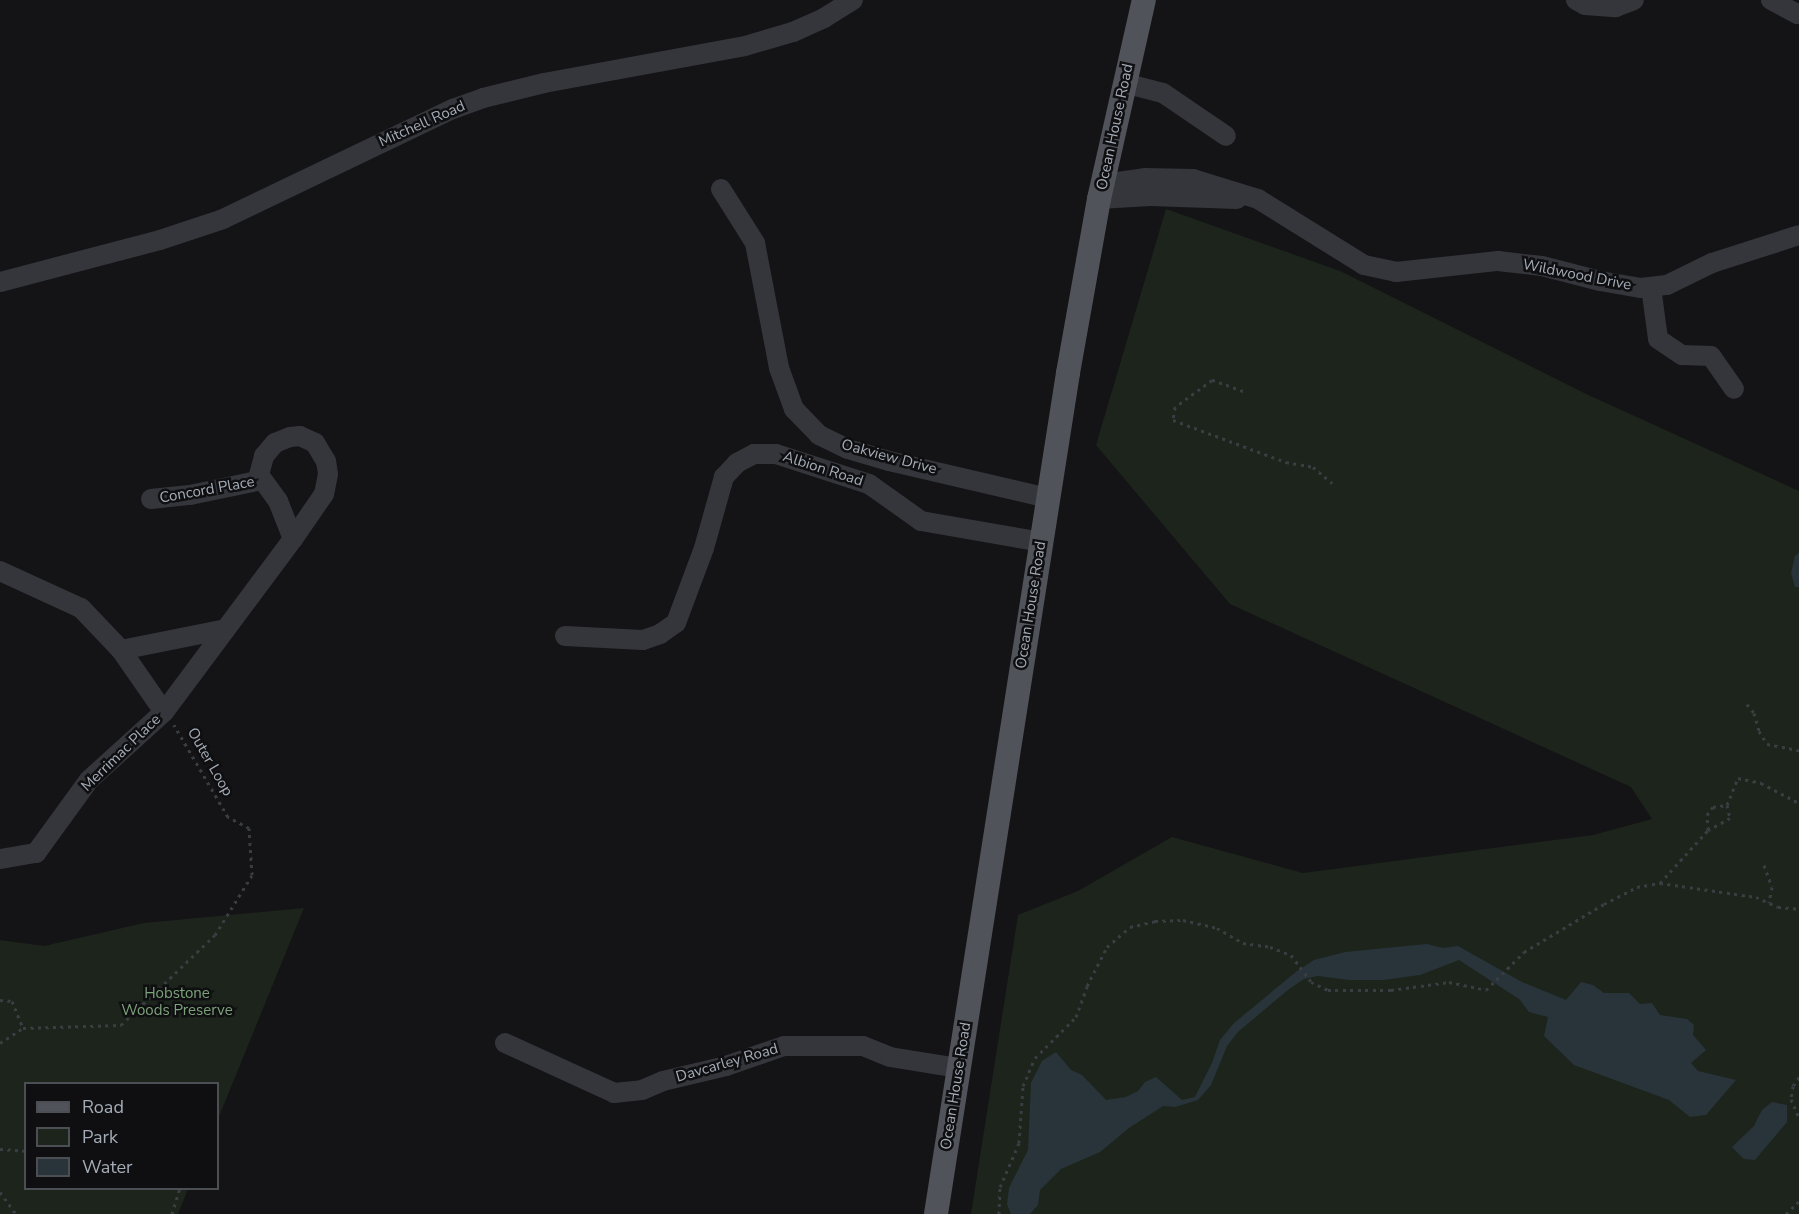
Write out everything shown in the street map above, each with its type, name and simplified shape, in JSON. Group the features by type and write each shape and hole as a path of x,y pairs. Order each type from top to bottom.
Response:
{"main road":[{"name":"Ocean House Road","path":"936,1214 1048,498 1101,192 1144,0"}],"street":[{"name":"Mitchell Road","path":"0,282 160,240 222,219 453,109 483,98 544,83 745,46 793,32 824,18 853,0"},
{"path":"1576,0 1585,5 1616,7 1634,0"},
{"path":"1771,0 1797,14"},
{"path":"1124,83 1163,93 1226,136"},
{"name":"Oakview Drive","path":"721,189 755,243 779,368 794,409 819,435 848,449 889,461 1048,498"},
{"name":"Wildwood Drive","path":"1101,192 1150,196 1257,198 1364,265 1377,270 1395,272 1498,261 1542,266 1600,281 1651,287 1667,285 1712,263 1799,235"},
{"path":"1651,287 1658,339 1682,355 1711,356 1723,370 1734,389"},
{"name":"Merrimac Place","path":"1,859 36,853 89,780 164,712 293,539 327,486 328,474 322,453 315,443 300,436 282,439 264,456 260,475 262,480"},
{"name":"Albion Road","path":"565,636 643,640 660,634 676,623 704,548 724,477 737,463 754,454 776,454 869,484 921,521 1041,542"},
{"path":"262,480 278,501 293,539"},
{"name":"Concord Place","path":"151,499 190,495 262,480"},
{"path":"0,571 81,608 121,650 164,712"},
{"path":"121,650 226,629"},
{"name":"Davcarley Road","path":"505,1042 614,1093 642,1090 663,1081 726,1066 784,1046 862,1046 890,1057 959,1068"}],"path":[{"path":"1243,391 1212,380 1175,407 1173,420 1286,462 1313,467 1332,483"},
{"path":"1747,704 1754,713 1759,731 1767,744 1799,750"},
{"name":"Outer Loop","path":"23,1028 121,1025 215,935 252,875 249,828 228,817 184,739 164,712"},
{"path":"1660,883 1708,830 1730,818 1727,805 1738,778 1761,783 1799,803"},
{"path":"1708,830 1707,815 1713,807 1727,805"},
{"path":"1764,865 1772,887 1769,903"},
{"path":"999,1214 1000,1187 1019,1143 1023,1086 1035,1058 1076,1017 1087,986 1107,947 1130,927 1155,921 1183,920 1217,928 1243,943 1270,947 1291,955 1311,982 1328,990 1391,990 1449,982 1486,990 1524,952 1604,904 1637,888 1660,883 1756,897 1769,903 1799,909"},
{"path":"0,1000 12,1002 23,1028 0,1043"},
{"path":"1799,1077 1793,1086 1791,1099 1799,1118"},
{"path":"0,1149 24,1151"},
{"path":"172,1214 179,1190"},
{"path":"0,1191 16,1214"},
{"path":"1786,1214 1799,1202"}],"green space":[{"path":"1166,209 1340,271 1584,393 1799,491 1799,1214 971,1214 1018,915 1078,891 1172,837 1303,873 1593,835 1652,819 1631,787 1230,604 1096,445"},
{"name":"Hobstone Woods Preserve","path":"304,908 219,1117 219,1082 24,1082 24,1190 188,1190 178,1214 0,1214 0,940 44,946 144,923"}],"water":[{"path":"1799,553 1799,587 1795,587 1791,573 1795,556"},
{"path":"1427,944 1443,948 1458,946 1522,982 1566,1000 1581,982 1593,985 1604,993 1629,993 1640,1004 1652,1003 1660,1015 1687,1019 1694,1025 1693,1035 1706,1050 1691,1063 1698,1071 1736,1080 1706,1115 1690,1117 1669,1100 1574,1065 1544,1036 1548,1017 1529,1012 1519,999 1459,960 1420,975 1383,980 1349,980 1318,976 1304,979 1289,989 1238,1032 1227,1046 1211,1085 1198,1100 1175,1107 1163,1106 1129,1128 1100,1152 1061,1169 1040,1190 1038,1205 1030,1214 1011,1214 1007,1204 1009,1188 1028,1150 1031,1083 1042,1061 1056,1052 1071,1070 1082,1075 1106,1100 1126,1097 1138,1091 1145,1082 1156,1077 1182,1100 1195,1097 1212,1063 1220,1040 1234,1023 1297,971 1314,960 1345,952"},
{"path":"1772,1102 1787,1105 1787,1122 1755,1160 1744,1159 1732,1147 1754,1126 1762,1110"}]}
